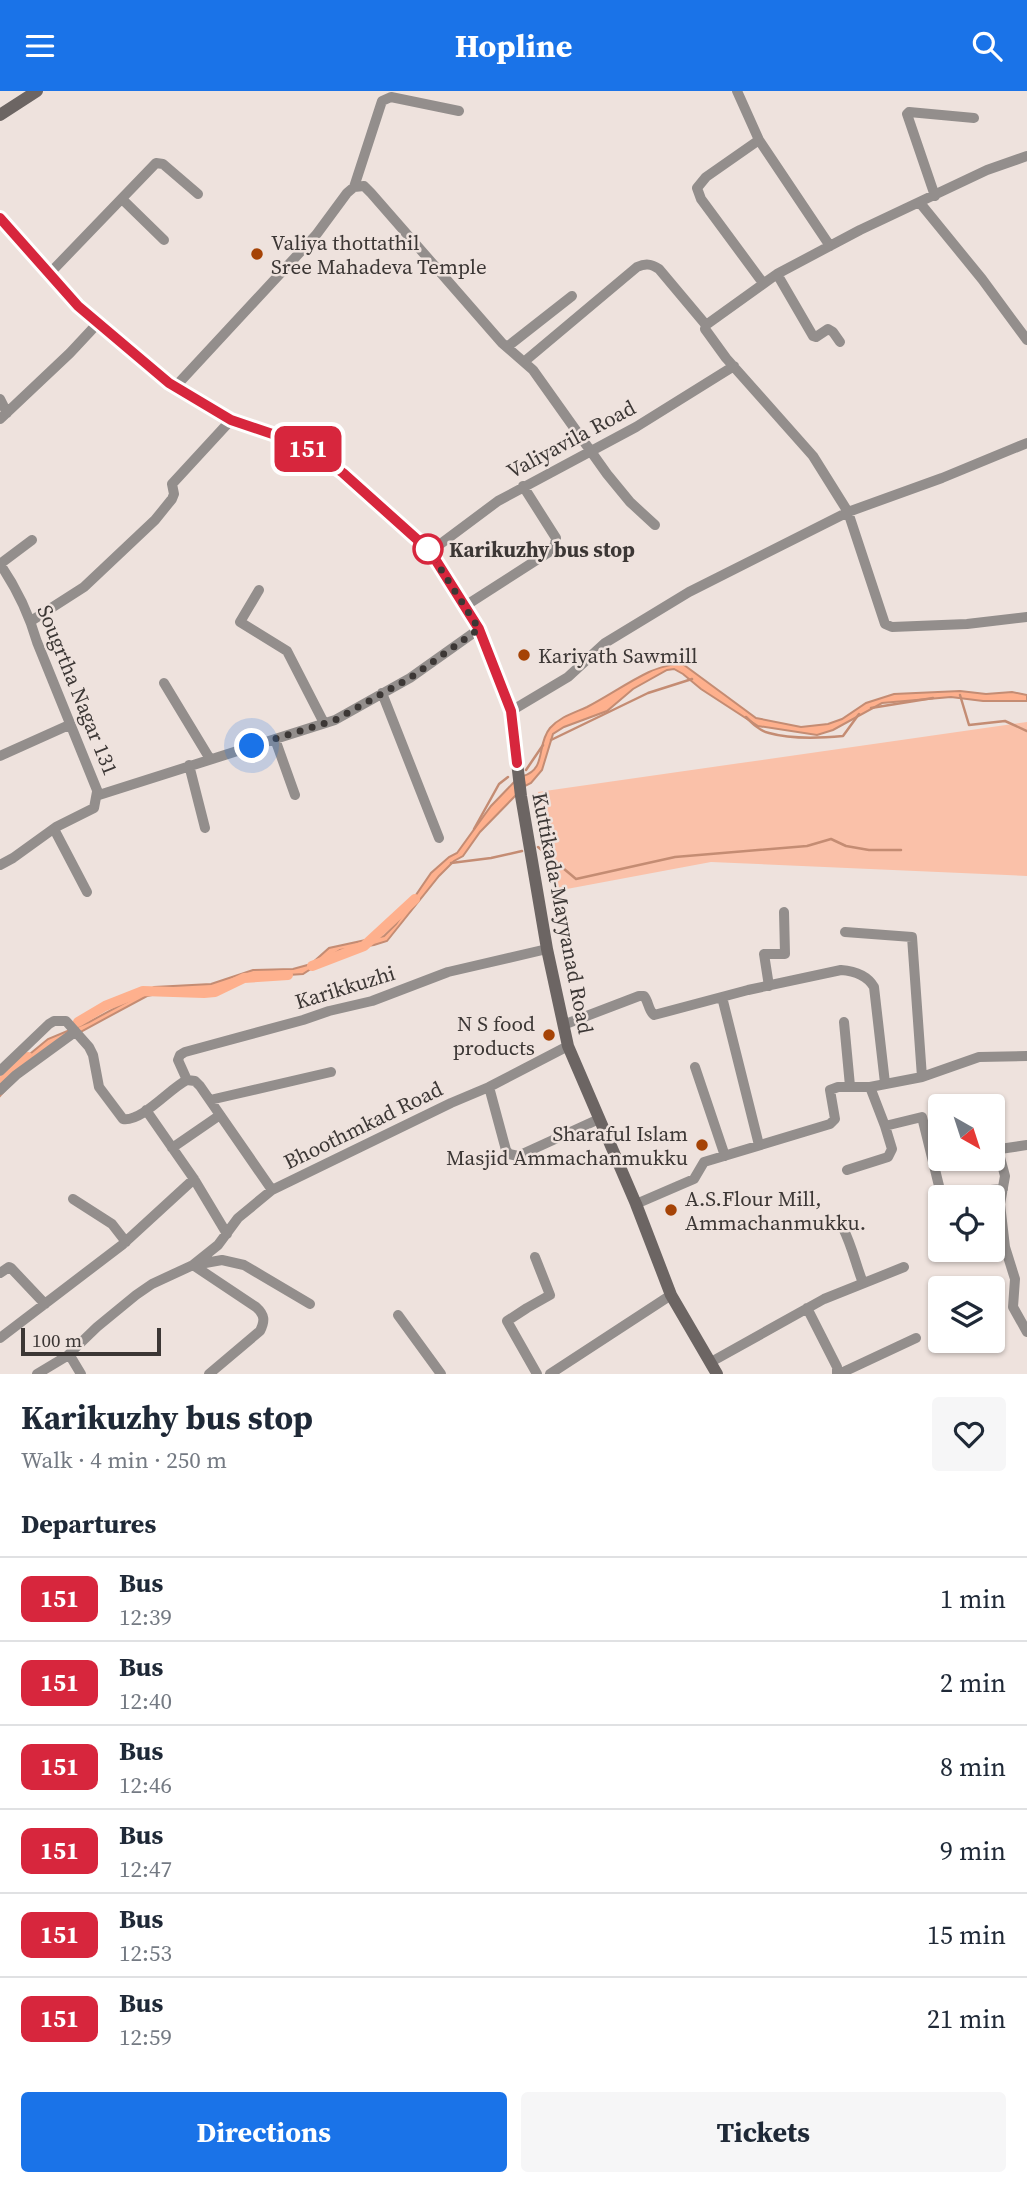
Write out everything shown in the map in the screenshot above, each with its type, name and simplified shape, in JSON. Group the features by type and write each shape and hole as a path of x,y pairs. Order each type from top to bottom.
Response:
{"main road":[{"path":"0,115 37,91"},
{"name":"Kuttikada-Mayyanad Road","path":"0,218 78,306 175,387 231,420 302,444 343,473 430,551 465,606 479,629 511,711 521,796 547,949 568,1046 636,1204 671,1295 714,1368"}],"street":[{"path":"737,91 759,140 830,246"},
{"path":"175,387 316,235 354,187 379,107 386,97 458,111"},
{"path":"934,196 907,114 974,118"},
{"path":"759,140 706,177 697,188 701,199 763,283"},
{"path":"706,325 763,283 830,246 987,170 1027,156"},
{"path":"50,273 151,166 160,162 198,194"},
{"path":"354,187 363,186 371,193 508,347 525,361 544,383 590,452 630,502 655,525"},
{"path":"122,199 164,240"},
{"path":"920,203 1027,340"},
{"path":"525,361 637,267 651,264 659,269 706,325 705,328 718,349 814,456 848,512 885,624 892,627 967,624 1027,617"},
{"path":"778,274 813,336 816,337 828,329 840,342"},
{"path":"508,347 572,296"},
{"path":"4,416 98,323"},
{"name":"Valiyavila Road","path":"430,551 498,501 668,409 734,366"},
{"path":"0,399 4,416"},
{"path":"31,621 84,587 155,520 172,499 172,484 231,420"},
{"path":"511,711 568,677 605,643 689,592 848,512 1027,443"},
{"path":"465,606 549,552 555,545 556,538 523,487"},
{"path":"0,564 32,540"},
{"name":"Sougrtha Nagar 131","path":"0,564 16,588 31,621 69,725 99,795 335,720 410,678 479,629"},
{"path":"258,590 240,622 288,651 324,723"},
{"path":"164,683 209,759"},
{"path":"382,693 439,838"},
{"path":"0,755 69,725"},
{"path":"275,739 295,796"},
{"path":"189,765 205,828"},
{"path":"0,865 54,829 94,807 97,792 99,795"},
{"path":"54,829 87,892"},
{"path":"769,986 764,954 785,954 784,912"},
{"path":"845,932 912,937 922,1077"},
{"name":"Karikkuzhi","path":"187,1080 178,1060 185,1052 372,1001 448,972 547,949"},
{"path":"564,1025 639,996 644,996 654,1014 841,970 850,971 866,977 875,992 885,1083"},
{"path":"722,997 759,1145"},
{"path":"0,1071 54,1021 66,1021 93,1055 99,1087 123,1119 129,1120 146,1110 187,1080 195,1081 272,1190"},
{"path":"844,1023 850,1086"},
{"path":"0,1090 75,1032"},
{"name":"Bhoothmkad Road","path":"193,1265 218,1245 238,1219 272,1190 489,1087 568,1046"},
{"path":"636,1204 694,1179 704,1162 830,1124 835,1119 830,1090 850,1086 870,1087 922,1077 979,1057 1027,1056"},
{"path":"695,1067 725,1156"},
{"path":"210,1100 331,1072"},
{"path":"489,1087 506,1150 514,1156 599,1119"},
{"path":"847,1170 888,1157 892,1149 870,1087"},
{"path":"146,1110 194,1179 227,1234"},
{"path":"173,1148 220,1115"},
{"path":"884,1126 922,1117 939,1185"},
{"path":"1005,1148 1027,1145"},
{"path":"0,1338 126,1242 194,1179"},
{"path":"73,1199 113,1224 126,1242"},
{"path":"844,1228 863,1283"},
{"path":"1005,1247 1015,1279 1013,1307 1027,1332"},
{"path":"534,1257 550,1295 508,1321 537,1374"},
{"path":"37,1374 69,1354 136,1295 152,1284 193,1265 222,1260 244,1265 310,1304"},
{"path":"193,1265 256,1307 263,1315 264,1322 260,1331 209,1374"},
{"path":"714,1368 807,1308 904,1267"},
{"path":"0,1273 11,1268 45,1304"},
{"path":"550,1374 671,1295"},
{"path":"807,1308 838,1374 916,1338"},
{"path":"398,1315 441,1374"},
{"path":"69,1354 81,1374"}],"shaded area":[{"path":"680,662 756,718 801,727 828,724 842,719 866,703 894,694 1012,692 1027,695 1027,701 983,701 951,697 882,703 833,730 817,735 758,726 683,674 674,669 667,670 633,689 607,711 564,727 553,734 542,770 525,786 523,776 535,768 546,735 554,724 649,672"},
{"path":"1027,722 1027,876 711,862 556,891 538,792"},
{"path":"516,780 518,793 480,832 463,856 439,876 387,941 340,950 303,974 258,977 214,990 147,996 73,1036 15,1079 0,1096 0,1085 25,1058 48,1039 89,1022 154,987 211,984 253,970 293,969 311,964 329,948 384,936 396,924 431,873 457,853 491,806"}],"waterway":[{"path":"551,740 648,693 692,679"},
{"path":"960,695 969,725 1005,721 1027,731"},
{"path":"871,708 933,698"},
{"path":"746,717 769,733 816,738 843,736 859,714"},
{"path":"526,770 543,745"},
{"path":"474,829 499,784 508,777"},
{"path":"538,847 576,879 675,857 807,846 831,839 846,846 869,850 901,850"},
{"path":"451,863 522,851"},
{"path":"312,966 364,946 415,899"},
{"path":"78,1022 105,1006 143,991 215,992 244,978 288,975"},
{"path":"0,1083 28,1057"}],"bus line":[{"name":"151","path":"0,218 78,306 169,383 231,420 302,444 343,473 430,551 479,629 511,711 517,763"}],"place":[{"name":"Valiya thottathil Sree Mahadeva Temple","path":"257,254"},
{"name":"Karikuzhy bus stop","path":"428,549"},
{"name":"Kariyath Sawmill","path":"524,655"},
{"name":"N S food products","path":"549,1035"},
{"name":"Sharaful Islam Masjid Ammachanmukku","path":"702,1145"},
{"name":"A.S.Flour Mill, Ammachanmukku.","path":"671,1210"}],"route":[{"path":"252,746 335,720 410,678 479,629 428,549"}]}
